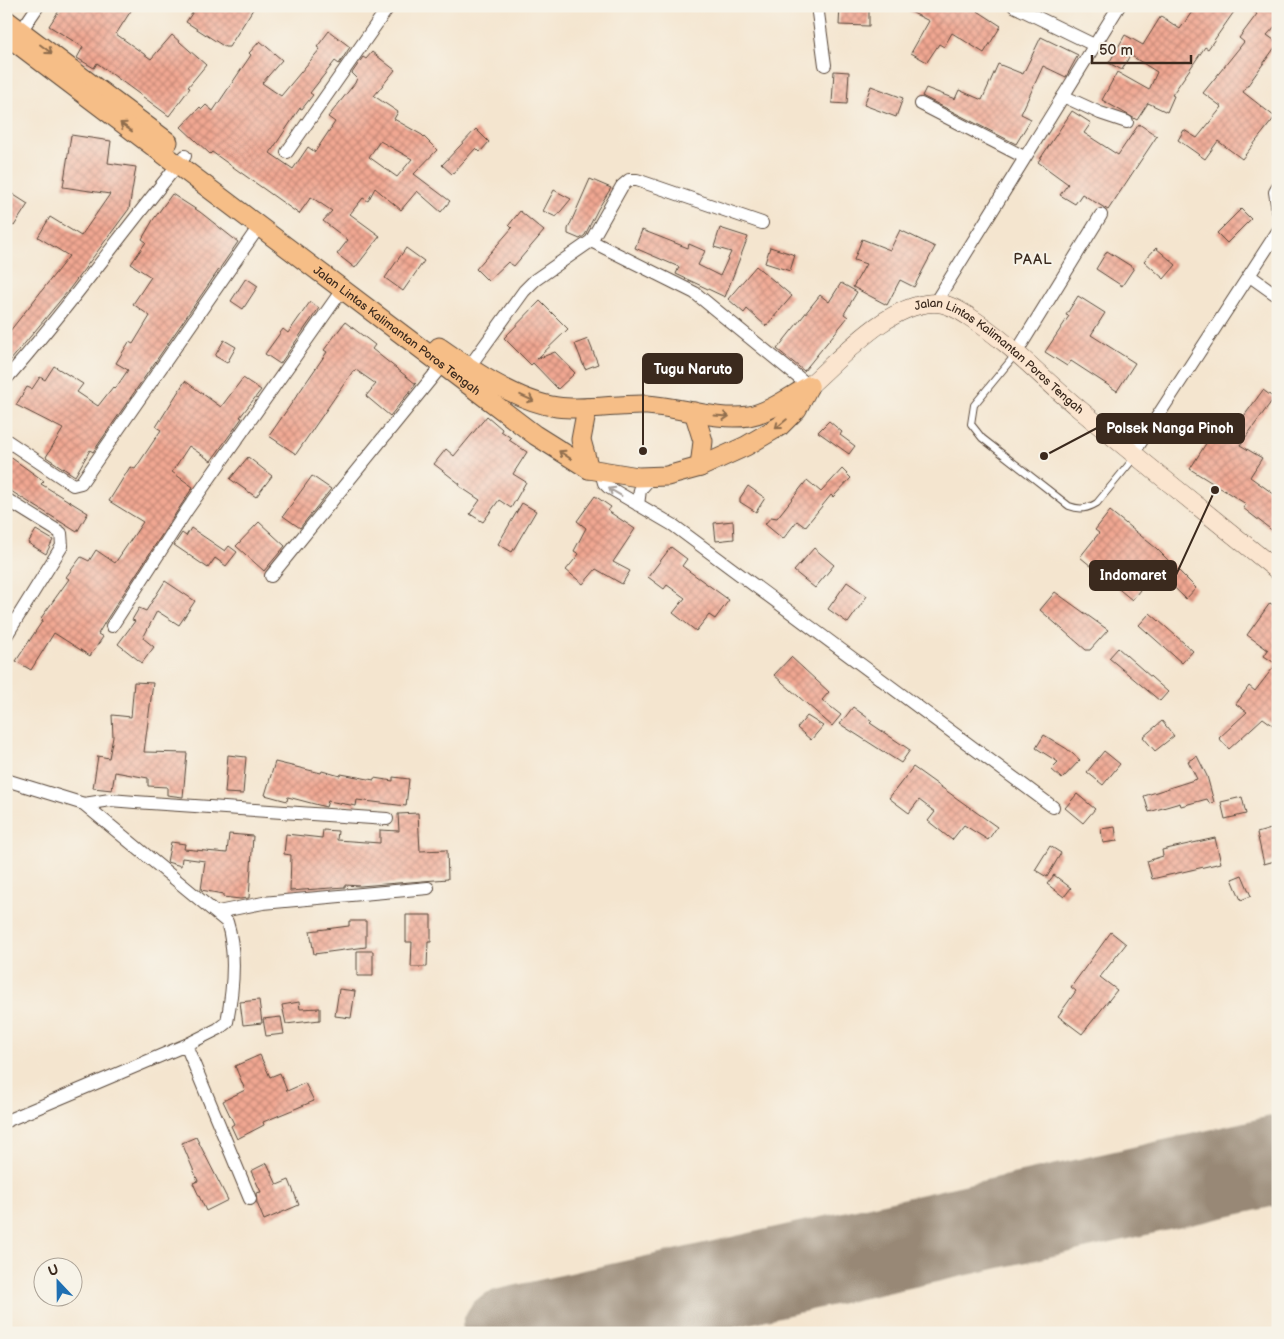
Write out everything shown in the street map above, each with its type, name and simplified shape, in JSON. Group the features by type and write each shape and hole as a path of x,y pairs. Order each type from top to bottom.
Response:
{"main road":[{"name":"Jalan Lintas Kalimantan Poros Tengah","path":"11,29 182,160 469,367 484,377 533,401 556,407 587,408 648,405 730,417 750,416 769,409 809,386 876,327 918,305 935,303 968,316 1016,353 1134,455 1278,571"},
{"name":"Jalan Lintas Kalimantan Poros Tengah","path":"182,160 258,228 535,435 595,471 638,478 667,476 700,467 746,446 780,426 797,409 809,386"},
{"path":"587,408 581,440 595,471"},
{"path":"694,412 703,441 700,467"}],"street":[{"path":"11,29 38,6"},
{"path":"287,152 389,6"},
{"path":"820,6 818,13 825,65"},
{"path":"1014,6 1094,46"},
{"path":"935,303 1024,156 1064,96 1119,6"},
{"path":"1064,96 1105,115 1127,122"},
{"path":"921,104 1024,156"},
{"path":"6,379 52,327 114,244 182,160"},
{"path":"469,367 524,291 535,280 591,241 622,186 629,180 637,180 762,223"},
{"path":"1278,187 1274,192 1278,211"},
{"path":"1016,353 1101,215"},
{"path":"6,440 73,485 81,483 258,228"},
{"path":"1134,455 1278,231"},
{"path":"591,241 695,293 809,386"},
{"path":"1250,276 1278,296"},
{"path":"112,626 187,510 342,290"},
{"path":"271,576 442,364"},
{"path":"595,471 608,487 673,525 1053,807"},
{"path":"638,505 640,490 651,477"},
{"path":"6,500 61,533 62,540 62,546 6,636"},
{"path":"6,780 84,804 218,912 227,922 232,944 230,1003 227,1022 218,1029 186,1045 6,1121"},
{"path":"84,804 110,800 387,819"},
{"path":"218,912 263,903 428,888"},
{"path":"186,1045 250,1199"}],"lane":[{"path":"1016,353 974,405 971,424 982,438 1069,506 1078,509 1089,508 1097,503 1134,455"}],"building":[{"path":"62,6 134,6 116,34 151,59 172,35 206,65 188,87 190,88 169,116 97,63 94,68 77,58 83,47 49,26"},
{"path":"197,6 255,6 229,47 225,47 186,22"},
{"path":"840,6 869,6 869,26 839,25"},
{"path":"899,6 941,6 951,10 952,6 970,6 1001,26 984,53 952,33 944,47 939,44 927,62 911,53 929,21"},
{"path":"1196,6 1238,6 1208,49 1205,47 1172,95 1174,96 1167,112 1148,103 1137,120 1102,100 1117,72 1149,90 1157,72 1130,55 1122,70 1109,63 1125,35 1143,45 1161,16 1180,29"},
{"path":"1248,6 1278,6 1278,23 1267,35 1278,43 1243,92 1275,117 1242,159 1218,141 1205,159 1178,140 1184,130 1197,138 1222,107 1203,93 1244,42 1239,38 1257,14"},
{"path":"329,31 350,47 339,64 335,61 310,93 313,95 302,109 300,108 270,153 293,169 308,147 315,152 335,122 328,117 355,83 357,78 352,73 363,57 366,59 372,52 395,70 374,96 398,112 394,119 422,135 437,150 414,174 450,201 441,212 417,191 401,210 375,188 368,201 363,198 350,214 380,236 355,268 337,254 348,240 323,221 332,211 311,197 299,214 212,152 210,154 181,127 200,107 202,109 206,105 213,111 251,55 249,53 260,41 282,60 262,83 281,96 320,49 317,47","holes":["380,141 412,159 397,177 369,157"]},
{"path":"1041,37 1078,55 1066,77 1043,66 1021,114 1031,119 1016,144 922,96 926,88 955,99 959,90 982,100 998,64 1023,74"},
{"path":"834,71 849,72 847,104 832,103"},
{"path":"871,86 903,98 896,117 864,105"},
{"path":"1072,111 1091,123 1084,133 1118,155 1139,124 1157,136 1108,210 1082,194 1075,204 1060,195 1068,184 1038,162"},
{"path":"476,129 489,142 480,152 476,148 452,174 442,165"},
{"path":"71,135 111,141 108,163 136,167 129,209 68,291 6,366 6,336 69,256 38,237 50,217 81,236 110,194 63,187"},
{"path":"590,179 611,188 585,235 580,239 568,234 568,229"},
{"path":"6,190 28,204 14,226 6,221"},
{"path":"554,190 571,199 556,217 543,211"},
{"path":"172,194 200,212 238,242 93,452 90,450 75,476 46,457 63,429 16,405 27,387 32,389 40,377 45,380 54,366 83,384 77,392 98,406 113,387 115,389 128,370 116,363 129,342 133,344 150,316 133,304 151,277 131,264 146,242 142,239 153,220"},
{"path":"1241,209 1251,219 1227,243 1217,233"},
{"path":"520,211 544,231 514,266 508,262 488,281 476,269 512,228 509,225"},
{"path":"720,228 748,237 725,297 676,274 679,267 635,248 642,230 688,248 689,244 705,251 698,265 720,276 731,252 714,247"},
{"path":"900,230 935,247 914,287 900,280 887,305 853,287 866,264 854,260 862,239 890,250"},
{"path":"770,247 795,255 790,271 765,263"},
{"path":"406,248 424,261 403,291 385,278"},
{"path":"1156,248 1176,265 1164,279 1144,261"},
{"path":"1107,251 1134,268 1122,286 1096,269"},
{"path":"756,266 792,296 766,326 747,309 744,313 728,299"},
{"path":"246,278 258,286 243,309 231,301"},
{"path":"841,283 857,292 844,314 848,317 804,371 777,349 820,295 829,302"},
{"path":"1078,296 1105,313 1091,335 1135,363 1117,391 1071,361 1067,366 1045,352 1069,316 1066,315"},
{"path":"540,301 568,329 537,359 555,352 575,373 558,389 533,363 531,365 504,338"},
{"path":"310,302 319,308 280,364 265,354 283,329 288,333"},
{"path":"345,322 375,345 372,349 416,384 390,416 366,396 376,384 356,370 353,371 296,454 269,436 327,352 324,350"},
{"path":"588,339 598,364 585,369 575,344"},
{"path":"224,340 236,347 227,363 215,356"},
{"path":"243,378 261,390 240,417 242,418 211,461 189,446 172,472 193,487 105,622 98,634 103,637 90,656 54,633 31,670 16,661 43,620 41,618 69,579 66,577 81,557 89,561 96,550 115,563 143,522 109,501 130,467 135,469 161,430 156,427 185,381 221,407"},
{"path":"1263,390 1274,398 1240,445 1262,458 1250,477 1278,497 1278,535 1243,508 1246,504 1190,469 1215,429 1228,438"},
{"path":"487,416 502,429 501,431 511,438 509,440 527,452 513,474 526,482 511,508 499,500 483,522 470,514 480,500 459,486 460,484 434,464 446,449 454,456"},
{"path":"829,421 842,432 840,435 855,446 849,454 818,432"},
{"path":"6,454 44,481 41,484 88,513 77,532 6,488"},
{"path":"248,457 272,476 256,497 230,479"},
{"path":"842,469 851,478 833,497 831,495 805,527 797,521 783,539 765,524 771,517 777,518 807,480 821,492"},
{"path":"312,476 331,489 300,528 283,516"},
{"path":"748,486 765,498 756,512 740,502 740,498"},
{"path":"595,496 611,507 608,511 635,529 613,562 630,571 622,584 596,569 583,584 566,570 579,554 574,551 586,528 577,521"},
{"path":"522,503 536,511 512,552 498,544"},
{"path":"1110,511 1156,548 1196,588 1186,599 1146,560 1130,581 1140,590 1132,600 1080,557 1099,533 1095,530"},
{"path":"733,521 734,539 716,541 714,523"},
{"path":"259,522 285,546 264,571 236,546"},
{"path":"191,528 225,551 229,546 237,552 226,566 215,558 208,568 174,545 182,533 186,536"},
{"path":"36,530 53,540 46,554 28,543"},
{"path":"671,547 687,559 682,566 729,600 715,619 709,615 696,631 673,613 685,598 667,585 664,589 648,577"},
{"path":"814,548 834,565 815,588 794,571"},
{"path":"165,581 195,601 179,625 157,611 143,638 154,647 142,663 118,644 135,621 132,620 139,608 146,611"},
{"path":"847,582 867,596 848,623 828,609"},
{"path":"1055,592 1108,630 1090,650 1086,650 1040,610"},
{"path":"1270,603 1278,608 1278,729 1263,718 1229,749 1219,738 1247,712 1236,704 1249,686 1255,691 1276,664 1264,656 1268,650 1247,635"},
{"path":"1150,613 1193,651 1182,663 1139,625"},
{"path":"1118,648 1168,692 1160,701 1109,658"},
{"path":"791,657 829,692 822,700 841,715 832,726 774,675"},
{"path":"134,682 153,683 144,752 187,753 183,797 167,795 167,787 148,786 148,778 115,772 112,790 93,788 98,756 109,758 113,737 112,715 131,717"},
{"path":"853,707 872,721 870,723 910,750 901,763 840,724"},
{"path":"807,716 823,726 811,740 797,728"},
{"path":"1162,721 1174,736 1155,751 1143,737"},
{"path":"1044,735 1067,749 1080,760 1062,779 1051,769 1058,762 1036,748"},
{"path":"1104,751 1120,764 1103,785 1087,772"},
{"path":"228,755 246,757 243,794 225,793"},
{"path":"1197,756 1207,776 1214,802 1210,804 1207,799 1181,806 1180,803 1149,812 1144,796 1197,779 1188,761"},
{"path":"275,762 340,776 341,774 374,780 374,778 393,781 393,777 409,779 406,806 357,800 356,806 328,801 326,807 288,797 287,801 265,795"},
{"path":"913,767 997,827 988,840 964,825 952,840 928,821 935,812 919,800 909,813 889,798"},
{"path":"1077,794 1095,809 1083,823 1065,808"},
{"path":"1242,797 1246,814 1225,819 1221,802"},
{"path":"418,813 420,851 447,850 448,879 360,886 345,885 345,887 290,891 291,855 284,854 286,834 322,838 323,830 338,831 337,840 380,843 380,830 399,831 398,814"},
{"path":"1115,827 1117,841 1103,843 1101,829"},
{"path":"1278,827 1278,860 1264,864 1257,833"},
{"path":"229,834 253,836 249,898 223,897 223,894 201,890 205,861 182,858 181,866 167,862 171,842 185,844 184,849 227,853"},
{"path":"1215,838 1221,863 1152,879 1147,861 1163,856 1162,850"},
{"path":"1050,846 1061,853 1047,877 1035,870"},
{"path":"1054,875 1071,888 1064,897 1047,884"},
{"path":"1242,875 1251,896 1241,900 1232,879"},
{"path":"406,915 431,915 431,942 428,942 427,967 411,967 412,942 406,942"},
{"path":"349,921 366,921 366,947 314,954 310,931 349,926"},
{"path":"1111,932 1126,944 1100,977 1117,990 1082,1034 1058,1016 1076,991 1071,987"},
{"path":"357,951 373,951 373,976 357,976"},
{"path":"339,989 355,991 351,1018 335,1016"},
{"path":"259,1000 262,1023 243,1025 240,1002"},
{"path":"299,1002 300,1009 320,1008 320,1020 286,1024 282,1005"},
{"path":"281,1017 284,1034 266,1036 263,1019"},
{"path":"260,1055 270,1077 280,1073 287,1091 305,1083 314,1101 263,1122 264,1125 237,1139 231,1126 234,1124 223,1101 245,1090 235,1066"},
{"path":"196,1137 228,1200 206,1211 193,1183 198,1181 182,1143"},
{"path":"267,1163 277,1185 289,1180 299,1205 264,1220 257,1203 256,1193 261,1192 251,1171"}],"runway":[{"path":"506,1333 1278,1160"}],"place":[{"name":"Tugu Naruto","path":"643,451"},
{"name":"Polsek Nanga Pinoh","path":"1044,456"},
{"name":"Indomaret","path":"1215,490"}],"district":[{"name":"PAAL","path":"1033,259"}]}
